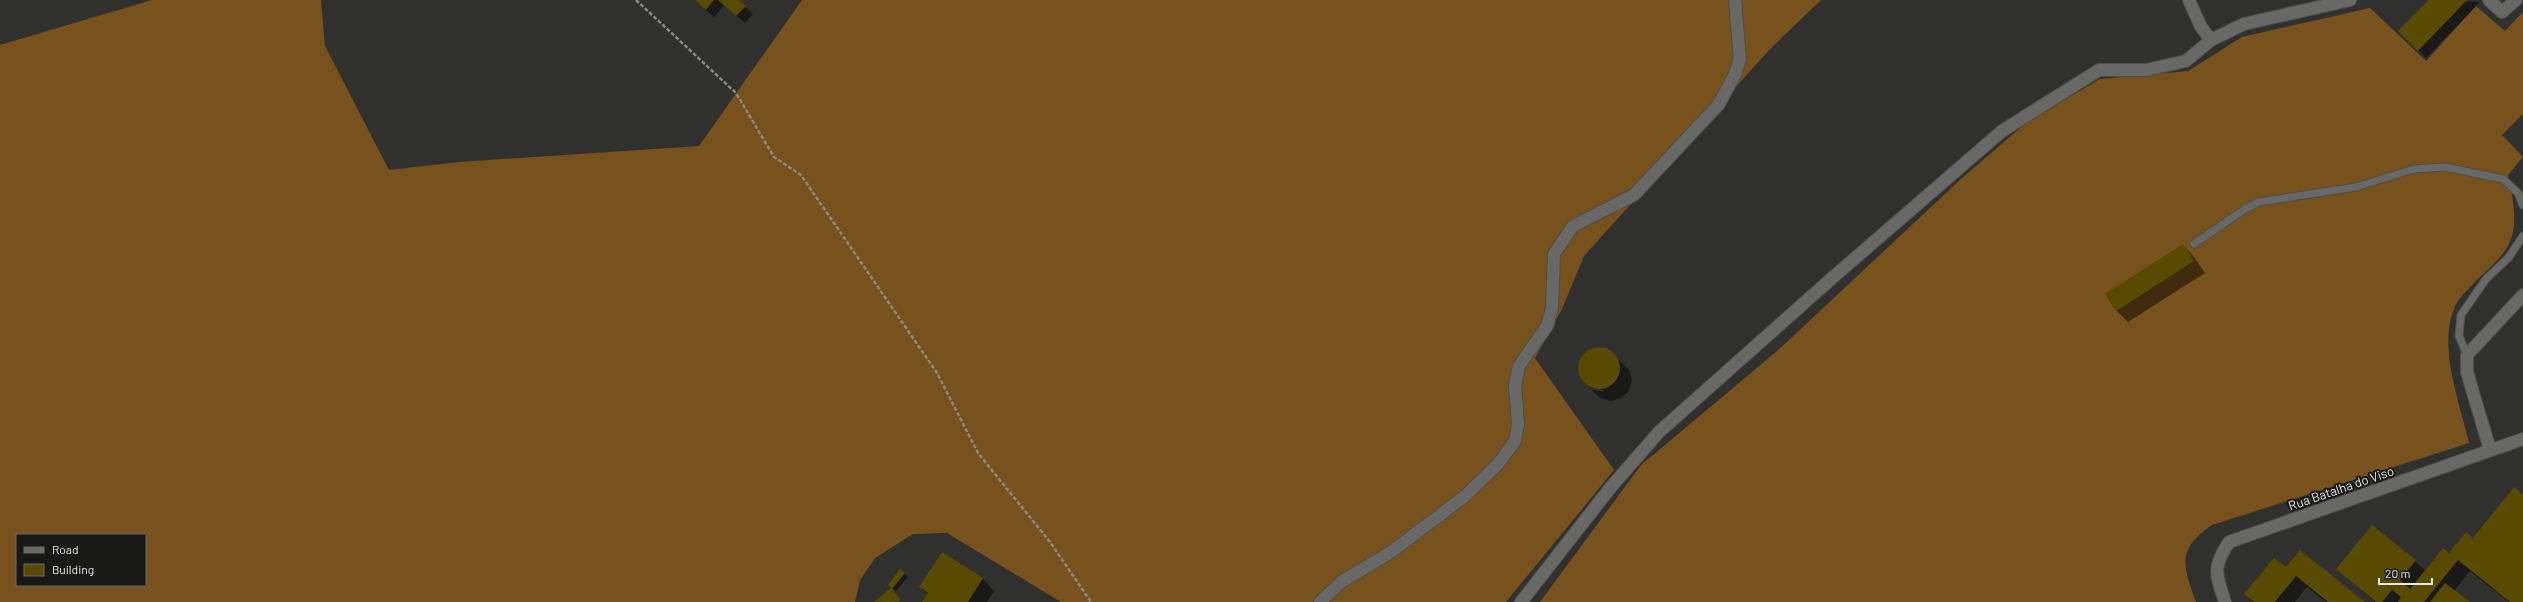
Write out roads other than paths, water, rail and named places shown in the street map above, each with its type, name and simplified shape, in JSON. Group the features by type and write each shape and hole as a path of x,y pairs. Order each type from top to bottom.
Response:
{"street":[{"path":"1320,602 1341,582 1391,552 1465,496 1498,464 1515,441 1518,425 1515,385 1520,366 1547,326 1552,308 1554,254 1573,226 1634,195 1718,104 1735,74 1740,59 1735,0"},
{"path":"2190,0 2201,27 2211,40"},
{"path":"1521,602 1611,487 1659,432 1837,274 2002,131 2099,70 2146,70 2186,62 2211,40 2244,24 2350,0"},
{"path":"2489,0 2502,12 2516,0"},
{"path":"2490,450 2467,372 2467,355 2523,295"},
{"name":"Rua Batalha do Viso","path":"2225,602 2215,574 2218,558 2229,542 2523,438"}],"lane":[{"path":"2194,244 2245,208 2259,202 2356,187 2414,169 2445,167 2503,179 2518,193 2523,206"},
{"path":"2467,355 2459,336 2461,315 2486,279 2509,257 2523,236"}]}
